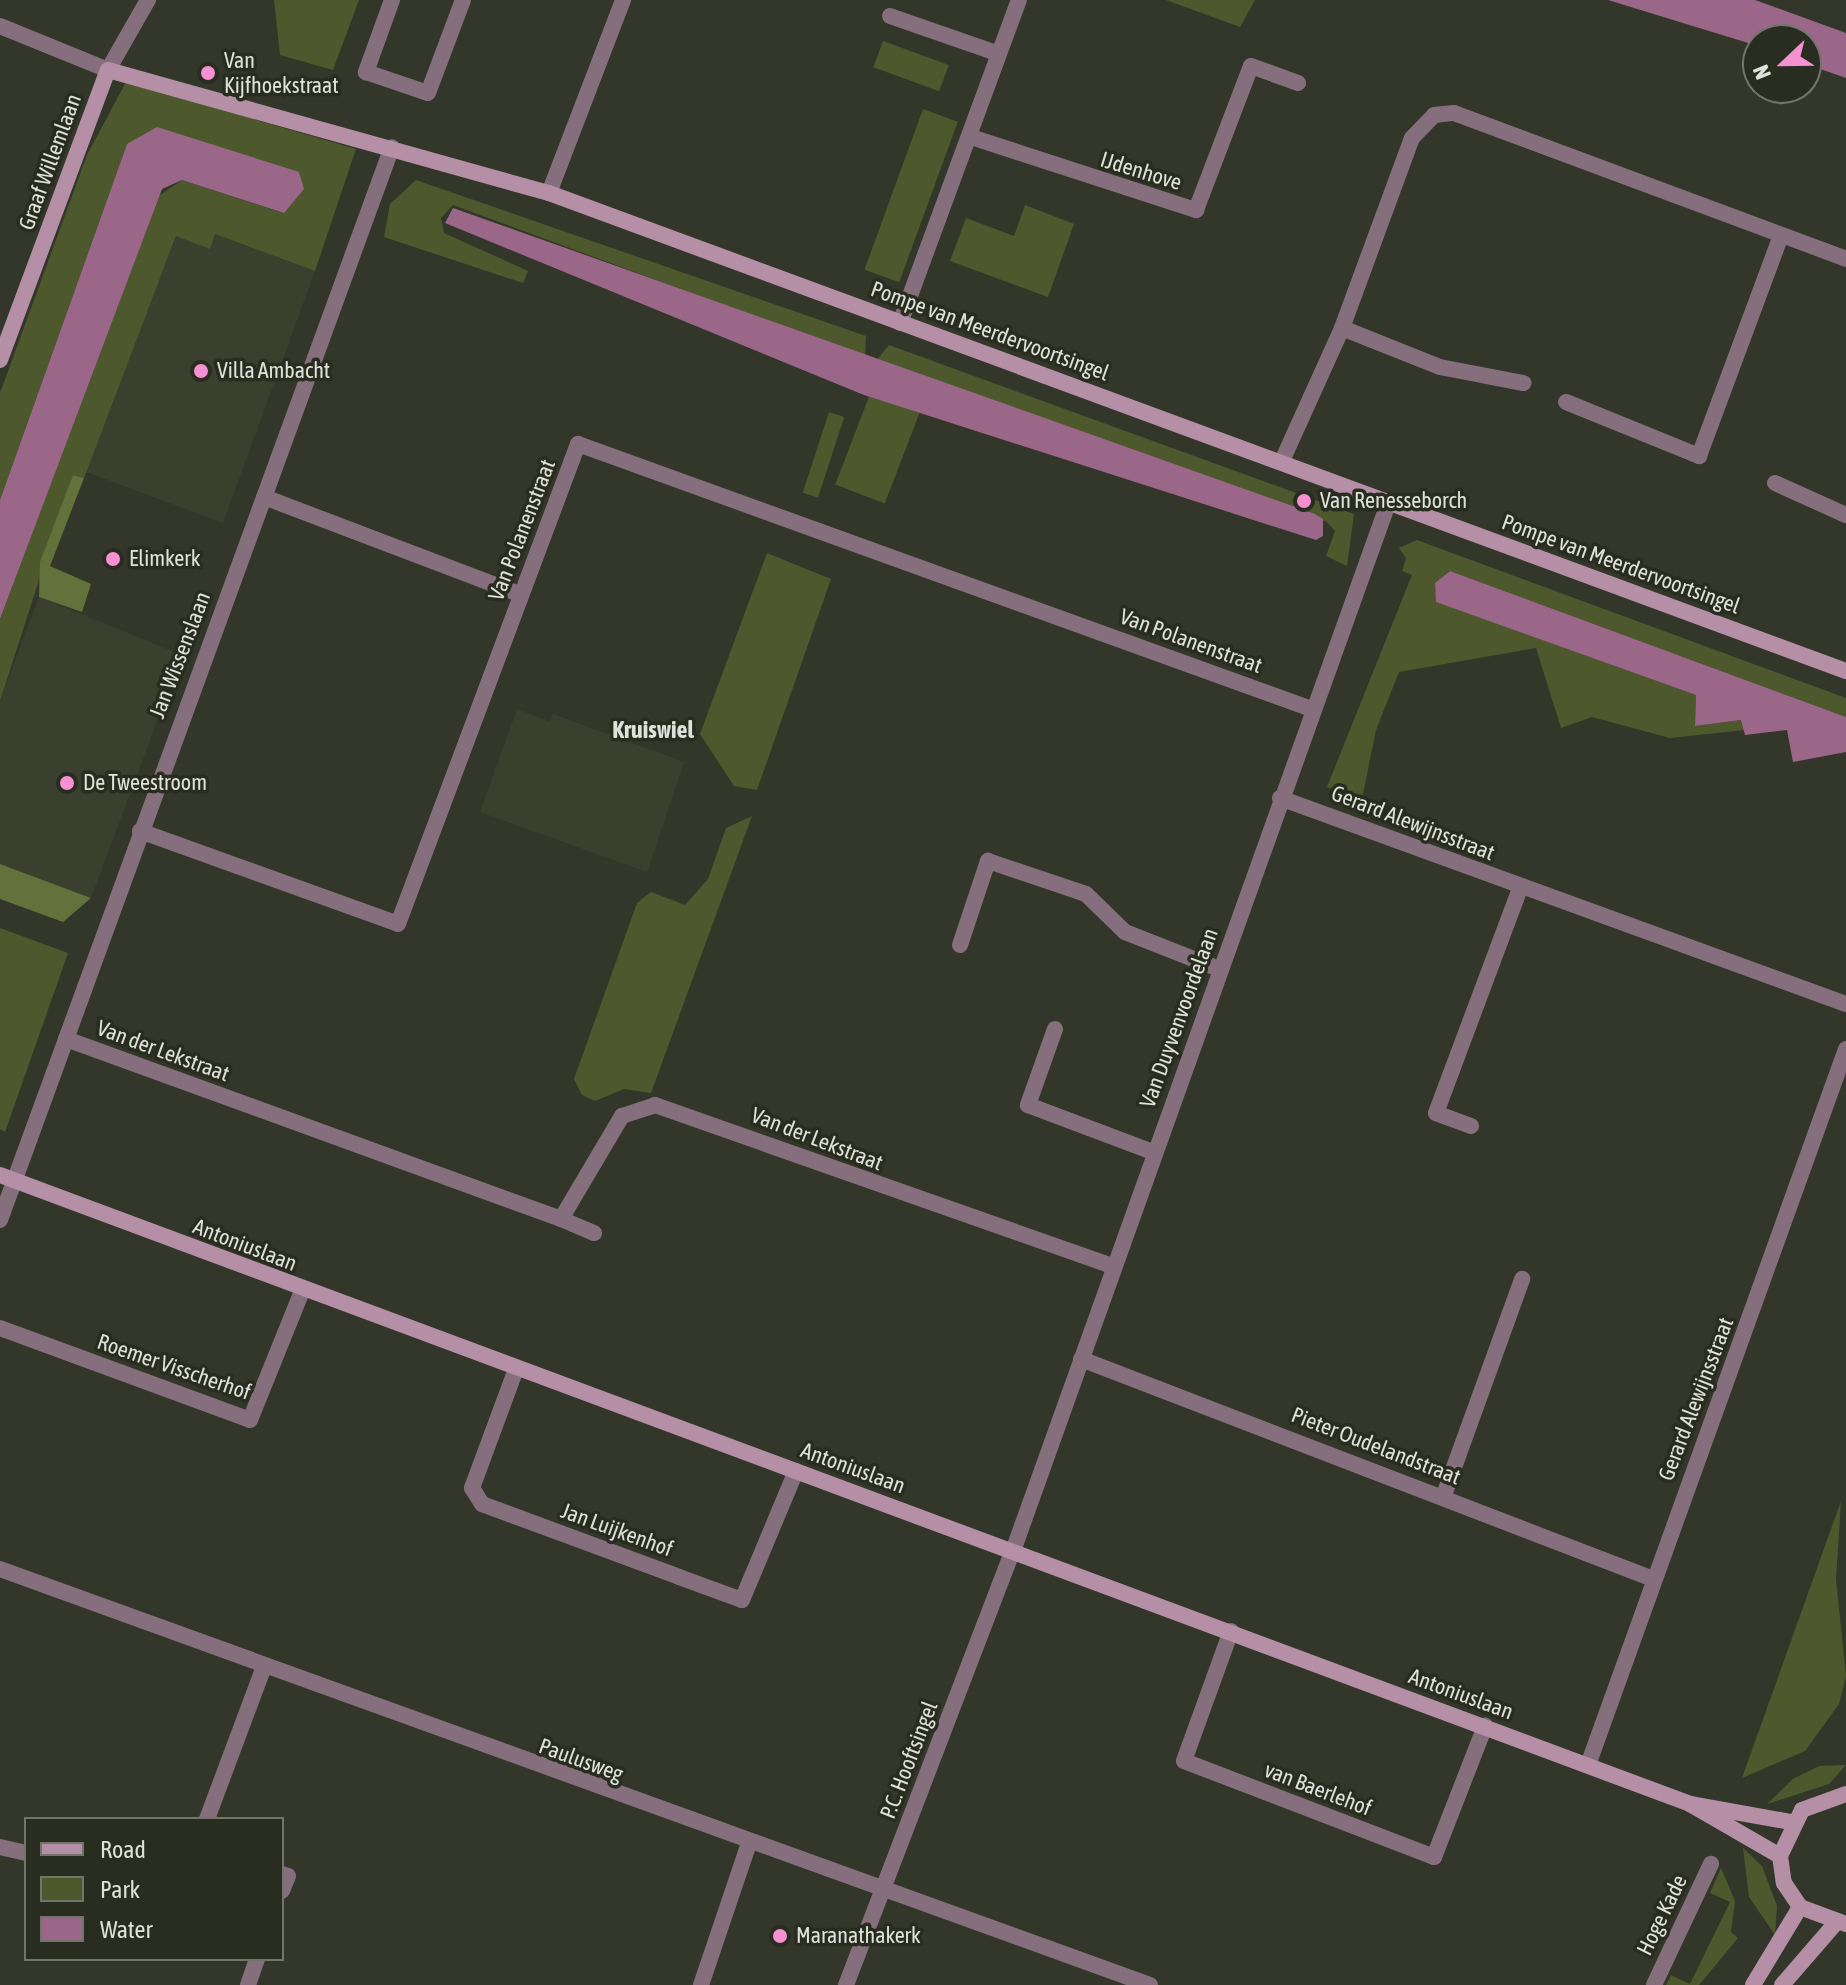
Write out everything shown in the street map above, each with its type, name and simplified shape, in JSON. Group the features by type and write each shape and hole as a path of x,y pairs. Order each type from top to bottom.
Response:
{"street":[{"path":"0,26 108,70 148,0"},
{"path":"392,0 366,72 428,93 463,0"},
{"path":"549,193 623,0"},
{"path":"900,323 1019,0"},
{"path":"890,16 999,54"},
{"name":"IJdenhove","path":"971,137 1196,210 1251,66 1298,83"},
{"name":"Pompe van Meerdervoortsingel","path":"108,70 549,193 1846,671"},
{"name":"Graaf Willemlaan","path":"0,360 108,70"},
{"path":"1282,461 1342,328 1412,138 1423,121 1444,112 1846,259"},
{"name":"Jan Wissenslaan","path":"6,1178 66,1039 392,147"},
{"path":"1566,402 1699,456 1781,236"},
{"path":"1342,328 1440,367 1523,383"},
{"name":"Van Polanenstraat","path":"140,831 398,924 578,444 1309,708"},
{"path":"1775,483 1846,515"},
{"path":"264,497 520,594"},
{"name":"Van Duyvenvoordelaan","path":"1013,1551 1081,1359 1110,1265 1219,969 1309,708 1389,501"},
{"name":"Gerard Alewijnsstraat","path":"1280,798 1520,888 1846,1004"},
{"path":"960,945 988,861 1086,894 1125,932 1219,969"},
{"path":"1471,1126 1436,1113 1520,888"},
{"path":"1055,1029 1028,1105 1153,1152"},
{"name":"Van der Lekstraat","path":"66,1039 594,1233"},
{"name":"Gerard Alewijnsstraat","path":"1588,1765 1846,1049"},
{"name":"Van der Lekstraat","path":"561,1219 622,1116 655,1105 1110,1265"},
{"path":"0,1220 6,1178"},
{"name":"Antoniuslaan","path":"6,1178 302,1291 1588,1765 1690,1804 1780,1856"},
{"path":"1444,1495 1522,1279"},
{"name":"Roemer Visscherhof","path":"0,1328 250,1420 302,1291"},
{"name":"Pieter Oudelandstraat","path":"1081,1359 1444,1495 1653,1579"},
{"name":"Jan Luijkenhof","path":"516,1369 472,1488 482,1504 742,1600 796,1471"},
{"name":"P.C. Hooftsingel","path":"846,1985 1013,1551"},
{"name":"Paulusweg","path":"0,1569 263,1669 749,1843 884,1884 1150,1985"},
{"name":"van Baerlehof","path":"1231,1631 1184,1761 1434,1857 1485,1726"},
{"path":"208,1817 263,1669"},
{"path":"1782,1985 1841,1924 1800,1907 1784,1883 1780,1856 1791,1822 1816,1800 1846,1794"},
{"name":"Antoniuslaan","path":"1690,1804 1791,1822"},
{"path":"701,1985 749,1843"},
{"path":"0,1847 24,1853"},
{"name":"Hoge Kade","path":"1654,1985 1711,1864"},
{"path":"1753,1985 1800,1907"},
{"path":"248,1985 256,1961"}],"shaded area":[{"name":"Villa Ambacht","path":"215,234 315,271 223,523 84,471 177,235 210,248"},
{"name":"De Tweestroom","path":"39,597 182,655 91,898 0,864 0,701"},
{"path":"517,709 550,722 553,714 684,762 647,872 480,812"}],"green space":[{"path":"274,0 359,0 333,70 280,55"},
{"path":"1166,0 1255,0 1240,27"},
{"path":"883,41 949,65 939,91 873,67"},
{"path":"126,82 356,149 315,271 215,234 210,249 176,236 84,478 73,475 0,701 0,619 157,197 182,180 283,213 127,144 0,500 0,393 87,155"},
{"path":"923,109 958,122 899,282 865,270"},
{"path":"416,180 866,336 865,357 453,205 441,218 444,233 528,271 523,283 384,237 390,204"},
{"path":"1025,205 1074,224 1048,297 950,261 966,218 1014,236"},
{"path":"889,345 1354,514 1347,566 1326,556 1335,531 1327,522 876,361"},
{"path":"870,394 919,413 885,504 835,485"},
{"path":"829,412 844,417 818,498 803,493"},
{"path":"73,475 84,478 50,566 91,584 82,612 39,597 40,562"},
{"path":"1417,540 1846,698 1846,717 1450,571 1435,583 1437,602 1696,695 1695,726 1742,720 1744,730 1670,738 1592,717 1561,728 1536,648 1399,672 1376,730 1362,799 1327,787 1412,575 1402,571 1406,558 1399,548"},
{"path":"767,553 831,579 757,790 734,786 700,734"},
{"path":"752,816 651,1093 624,1089 595,1101 582,1095 574,1079 637,903 651,892 685,905 708,879 726,828"},
{"path":"0,864 91,898 63,922 0,899"},
{"path":"0,928 68,953 5,1132 0,1129"},
{"path":"1841,1501 1836,1579 1846,1676 1839,1704 1805,1751 1742,1778"},
{"path":"1846,1765 1829,1784 1767,1804 1793,1779 1819,1766"},
{"path":"1743,1848 1762,1866 1777,1906 1775,1935 1749,1897"},
{"path":"1721,1868 1735,1901 1731,1932 1738,1938 1699,1985 1666,1985 1671,1975 1690,1984 1730,1902 1710,1893"}],"water":[{"path":"1608,0 1755,0 1821,24 1742,24 1742,41"},
{"path":"1822,24 1846,33 1846,78 1822,70"},
{"path":"157,127 299,172 304,189 284,213 182,180 162,189 0,619 0,500 127,144"},
{"path":"453,208 1315,514 1323,519 1323,536 1316,540 864,395 445,223"},
{"path":"1450,571 1846,717 1846,752 1793,762 1787,730 1745,735 1741,720 1695,726 1696,695 1436,602 1435,583"}],"place":[{"name":"Van Kijfhoekstraat","path":"208,73"},
{"name":"Villa Ambacht","path":"201,371"},
{"name":"Van Renesseborch","path":"1304,501"},
{"name":"Elimkerk","path":"113,559"},
{"name":"De Tweestroom","path":"67,783"},
{"name":"Maranathakerk","path":"780,1936"}],"district":[{"name":"Kruiswiel","path":"653,730"}]}
